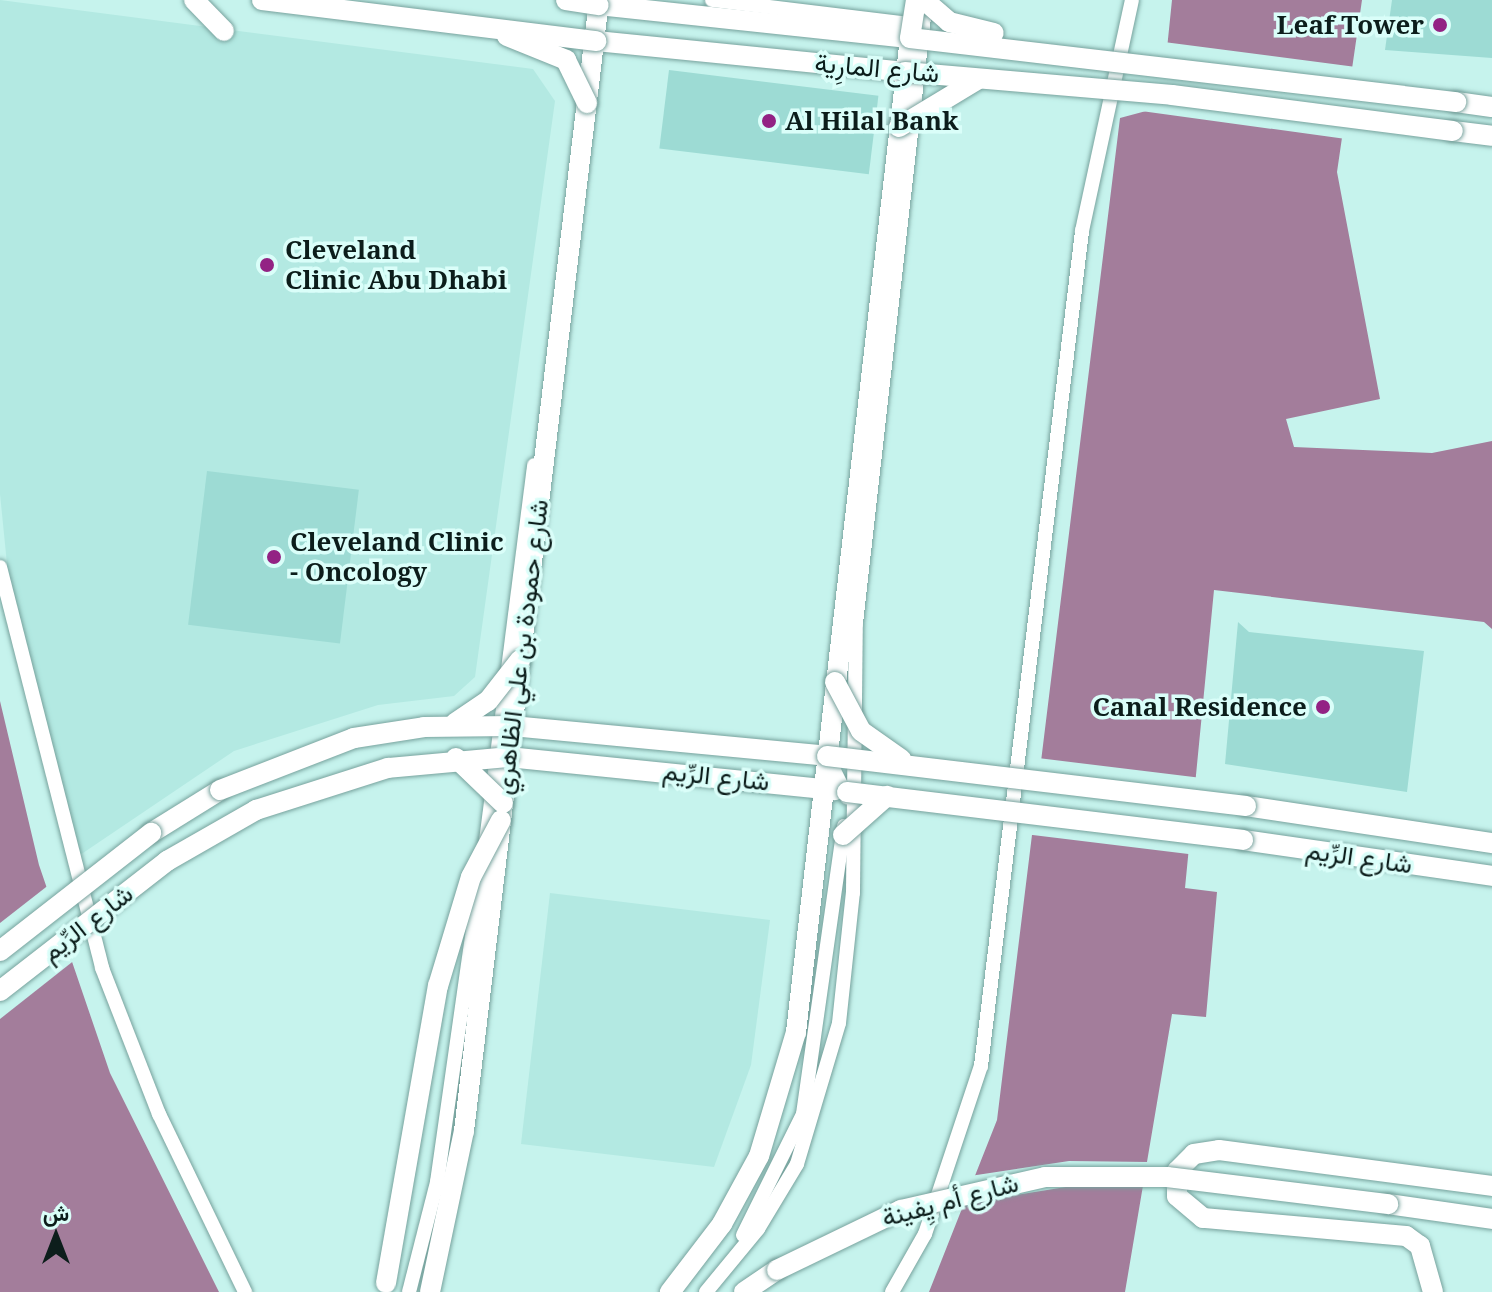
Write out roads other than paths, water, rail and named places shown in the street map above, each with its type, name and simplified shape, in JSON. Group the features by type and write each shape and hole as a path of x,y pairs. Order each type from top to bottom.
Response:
{"main road":[{"path":"194,0 224,31"},
{"name":"شارع المارِية","path":"262,0 596,41 983,78 1492,136"},
{"name":"شارع المارِية","path":"566,0 916,32 1492,107"},
{"path":"670,1292 736,1202 782,1094 824,788 905,72 916,32 916,0"},
{"path":"925,0 949,22 1014,46"},
{"name":"شارع حمودة بن علي الظاهري","path":"430,1292 461,1146 502,812 502,761 512,726 596,41 597,2"},
{"path":"502,30 566,60 587,103"},
{"path":"899,127 983,78"},
{"path":"447,725 488,701 520,660"},
{"path":"835,682 866,737 919,768"},
{"name":"شارع الرِّيم","path":"0,951 151,833 220,790 331,744 447,725 512,726 827,756 1246,806 1492,843"},
{"path":"384,1287 438,986 471,877 502,812 456,758"},
{"name":"شارع الرِّيم","path":"0,991 159,867 226,825 321,785 456,758 824,788 1243,840 1492,876"},
{"path":"843,835 887,796"},
{"path":"1433,1292 1420,1246 1406,1236 1203,1218 1177,1196 1177,1171 1194,1154 1219,1150 1492,1186"},
{"name":"شارع أم يِفينة","path":"744,1292 875,1219 1018,1180 1167,1177 1492,1219"},
{"path":"1468,1216 1492,1228"}],"street":[{"path":"712,0 916,32"},
{"path":"706,1292 779,1197 826,1088 851,925 856,623 916,32 925,0"},
{"path":"892,1292 925,1234 981,1066 1082,231 1132,0"},
{"path":"502,761 597,2"},
{"path":"0,567 102,968 159,1114 245,1292"},
{"path":"698,1292 769,1192 810,1087 847,792 827,756"},
{"name":"شارع حمودة بن علي الظاهري","path":"409,1292 420,1258 502,761"}],"place":[{"name":"Leaf Tower","path":"1440,25"},
{"name":"Al Hilal Bank","path":"769,121"},
{"name":"Cleveland Clinic Abu Dhabi","path":"267,265"},
{"name":"Cleveland Clinic - Oncology","path":"274,557"},
{"name":"Canal Residence","path":"1323,707"}]}
